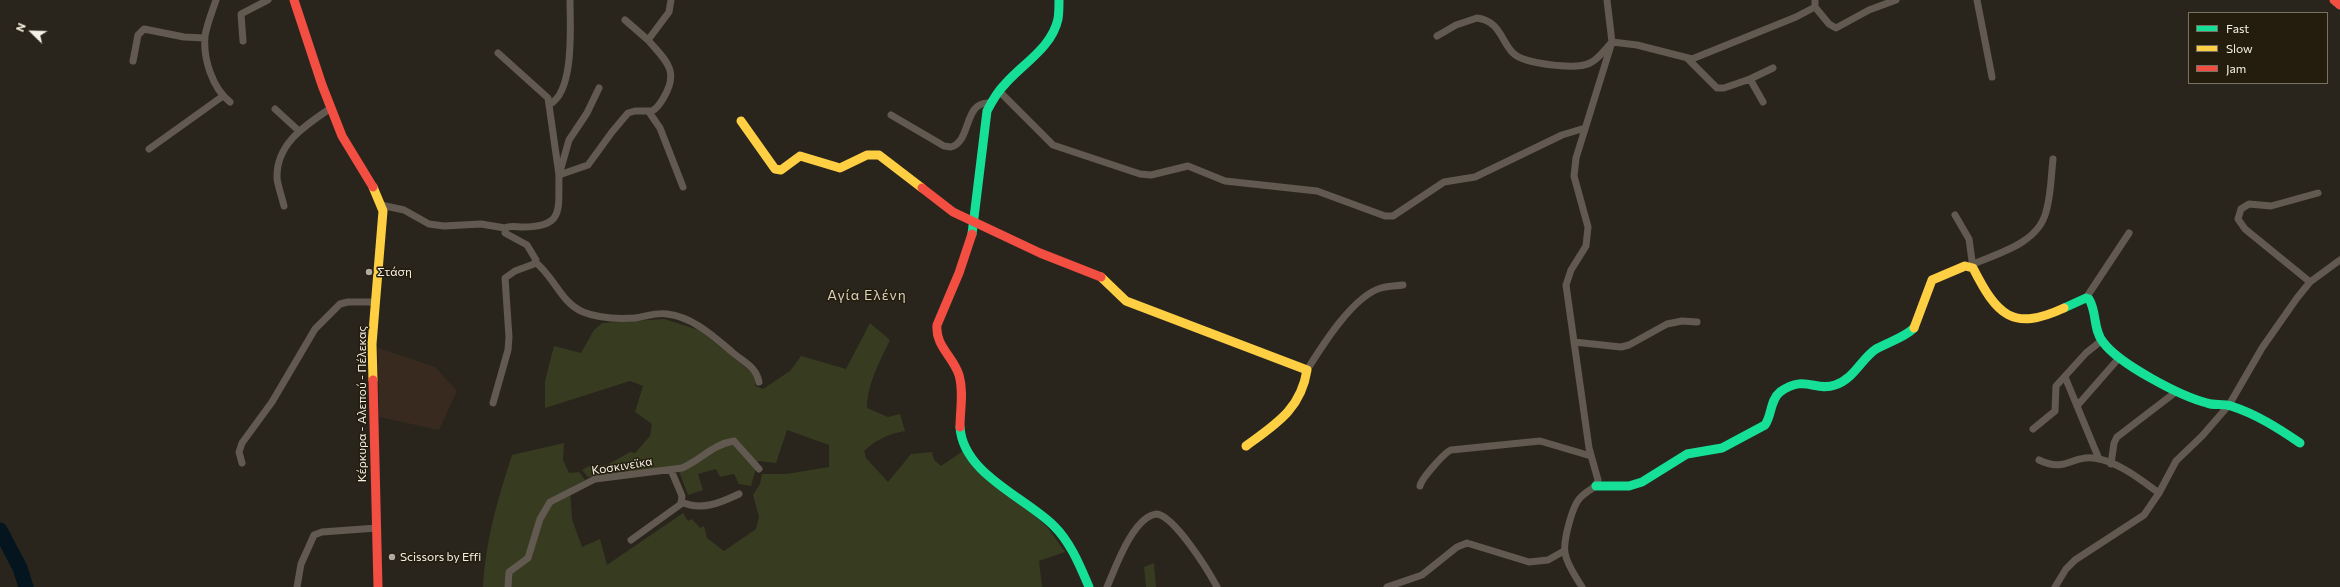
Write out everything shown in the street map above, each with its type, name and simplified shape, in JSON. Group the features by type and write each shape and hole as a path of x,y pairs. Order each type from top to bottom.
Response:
{"street":[{"path":"216,0 207,25 205,38 209,66 216,87 230,102"},
{"path":"243,41 241,14 268,0"},
{"name":"Κέρκυρα - Αλεπού - Πέλεκας","path":"294,0 331,108 346,144 375,190 381,205 383,223 375,302 372,373 378,587"},
{"path":"550,104 554,102 559,93 569,67 570,0"},
{"path":"648,40 669,12 671,0"},
{"path":"1059,0 1059,22 1052,36 990,103 984,123 974,222 966,252 937,325 936,333 938,344 953,363 960,376 962,440 969,454 982,468 1058,531 1072,552 1089,587"},
{"path":"1596,486 1598,477 1591,456 1566,285 1572,270 1586,246 1588,227 1574,176 1576,158 1612,42 1607,0"},
{"path":"1688,59 1796,17 1815,4 1829,24 1836,28 1869,10 1896,0"},
{"path":"1977,0 1992,77"},
{"path":"2334,0 2340,4"},
{"path":"1437,36 1468,20 1482,19 1500,32 1510,50 1520,58 1572,66 1590,63 1612,42"},
{"path":"559,175 588,165 628,113 635,111 649,112 659,106 670,86 672,77 669,64 648,40 625,20"},
{"path":"133,60 138,35 144,29 184,37 205,38"},
{"path":"1612,42 1637,45 1688,59 1717,88 1724,88 1750,79 1773,68"},
{"path":"381,205 404,210 429,224 444,226 481,224 505,228 541,227 551,222 557,212 559,175 550,104 542,91 498,53"},
{"path":"1750,79 1762,102"},
{"path":"559,175 569,140 587,113 599,88"},
{"path":"1000,91 1053,146 1065,150 1140,174 1151,175 1188,166 1225,181 1317,191 1385,216 1393,216 1444,182 1475,177 1562,135 1585,128"},
{"path":"149,149 223,96"},
{"path":"891,115 944,146 951,147 959,142 976,106 982,103 990,103"},
{"path":"284,206 278,173 284,150 299,131 331,108"},
{"path":"275,110 299,131"},
{"path":"649,112 660,128 683,187"},
{"path":"741,121 776,170 781,170 795,158 800,156 840,168 867,155 879,155 939,203 974,222 1040,253 1099,276 1109,283 1119,295 1135,305 1307,370"},
{"path":"1582,587 1564,551 1575,505 1580,497 1596,486 1629,486 1642,482 1687,454 1722,448 1765,425 1769,419 1774,399 1779,394 1797,383 1834,386 1847,380 1875,350 1911,331 1916,326 1932,280 1965,266 1973,266 2009,249 2031,236 2039,227 2046,213 2053,159"},
{"path":"2310,282 2245,229 2238,219 2241,209 2249,204 2271,206 2318,193"},
{"path":"1955,215 1969,239 1973,266 1984,291 1992,300 2016,320 2030,320 2086,298 2129,233"},
{"path":"505,228 505,233 527,245 535,262 544,268 566,300 577,309 586,313 615,318 635,318 666,314 682,318 718,338 754,369 760,382"},
{"path":"2055,587 2066,569 2075,560 2144,515 2176,461 2202,436 2229,405 2265,342 2310,282 2340,260"},
{"path":"493,403 508,350 509,324 505,278 510,273 535,262"},
{"path":"1246,446 1280,421 1300,398 1306,385 1307,370 1342,319 1361,301 1380,288 1403,285"},
{"path":"2086,298 2093,304 2101,340 2120,358 2177,391 2206,403 2229,405 2273,424 2300,443"},
{"path":"242,463 239,452 242,443 272,402 315,329 340,304 348,302 375,302"},
{"path":"1574,342 1621,346 1629,345 1667,324 1682,321 1697,322"},
{"path":"2033,429 2055,411 2055,389 2086,353 2101,340"},
{"path":"2077,406 2120,358"},
{"path":"2065,377 2099,459"},
{"path":"2111,464 2117,437 2177,391"},
{"name":"Κοσκινεϊκα","path":"508,587 509,572 528,558 540,519 550,502 595,479 682,468 695,463 721,443 734,441 759,469"},
{"path":"1420,486 1422,481 1438,464 1443,455 1451,450 1540,441 1591,456"},
{"path":"2039,460 2054,465 2088,458 2099,459 2137,478 2159,492"},
{"path":"631,540 676,510 682,502 682,496 671,470"},
{"path":"682,502 695,507 700,507 739,494"},
{"path":"1107,587 1127,543 1144,520 1157,514 1166,518 1176,529 1217,587"},
{"path":"297,587 301,564 314,535 322,532 377,528"},
{"path":"1386,587 1422,575 1457,547 1468,543 1529,562 1548,560 1564,551"}],"shaded area":[{"path":"378,348 435,367 457,391 439,430 379,417"}],"green space":[{"path":"664,319 699,330 756,376 755,386 763,389 790,371 801,356 846,369 870,323 890,340 878,364 872,381 869,390 867,408 888,417 900,414 905,431 888,435 878,440 864,451 866,458 888,482 911,454 932,452 934,460 941,466 963,451 1048,528 1065,552 1039,561 1042,587 483,587 489,537 497,504 512,455 564,443 563,460 569,473 579,472 585,480 570,488 572,519 582,547 600,539 607,565 683,513 688,521 692,519 700,528 704,526 707,538 724,551 756,529 759,517 753,495 760,484 762,474 786,474 829,467 829,445 787,430 776,463 758,461 751,486 739,484 734,474 720,477 716,469 698,474 703,490 688,495 677,466 588,477 582,470 589,466 607,465 630,452 635,453 650,436 652,424 635,412 643,386 630,381 545,408 545,381 554,346 581,353 594,330 602,323"},
{"path":"1154,563 1156,587 1146,587 1144,567"}],"waterway":[{"path":"0,530 20,568 26,587"}],"traffic: fast":[{"path":"972,234 987,111 995,96 1003,86 1044,46 1050,38 1058,19 1059,0"},
{"path":"2064,308 2086,298 2089,299 2100,337 2111,351 2122,360 2151,378 2182,394 2210,404 2228,405 2258,417 2300,443"},
{"path":"1596,486 1629,486 1642,482 1687,454 1722,448 1765,425 1774,399 1780,392 1796,384 1828,387 1842,382 1852,374 1876,349 1901,337 1914,328"},
{"path":"960,427 964,444 972,458 983,471 997,483 1042,515 1060,533 1074,555 1089,587"}],"traffic: slow":[{"path":"741,121 775,169 781,170 800,156 840,168 867,155 879,155 922,188"},
{"path":"373,187 383,211 372,344 373,380"},
{"path":"1914,328 1932,280 1965,266 1973,268 1990,297 1999,308 2008,315 2019,318 2031,318 2046,315 2064,308"},
{"path":"1101,277 1126,301 1307,370 1304,384 1299,395 1286,414 1277,423 1246,446"}],"traffic: jam":[{"path":"294,0 322,85 342,136 373,187"},
{"path":"2334,0 2340,5"},
{"path":"922,188 953,212 1040,253 1101,277"},
{"path":"960,427 962,394 959,375 939,339 937,325 959,273 972,234"},
{"path":"373,380 378,587"}],"place":[{"name":"Στάση","path":"369,272"},
{"name":"Scissors by Effi","path":"392,557"}],"district":[{"name":"Αγία Ελένη","path":"867,295"}]}
